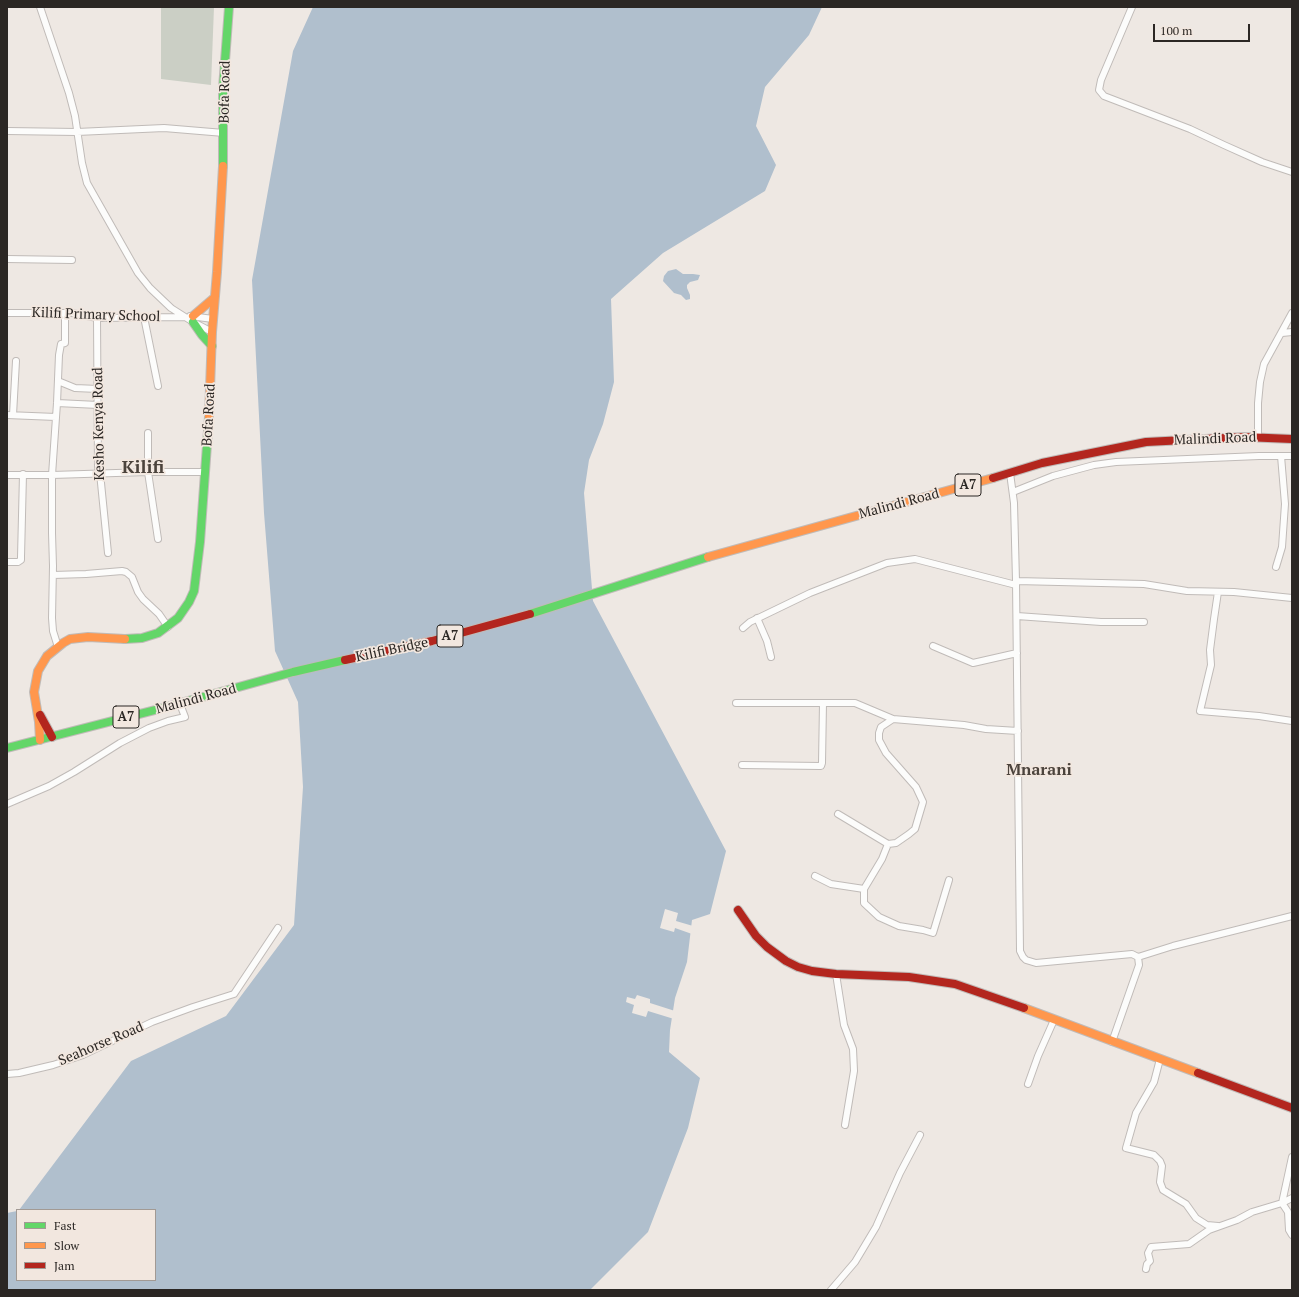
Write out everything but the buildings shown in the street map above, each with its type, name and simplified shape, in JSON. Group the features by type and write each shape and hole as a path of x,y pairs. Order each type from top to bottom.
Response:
{"main road":[{"name":"Bofa Road","path":"40,740 34,692 38,671 47,656 70,639 104,637 132,639 142,638 158,633 178,618 189,602 194,591 206,472 212,332 217,272 224,133 223,88 229,7"},
{"path":"212,346 188,318 214,298"},
{"name":"Malindi Road","path":"652,574 785,535 1010,473 1042,462 1146,442 1258,437 1292,439"},
{"name":"Kilifi Bridge","path":"245,685 292,672 439,639 542,610 652,574"},
{"name":"Malindi Road","path":"7,748 180,704 245,685"},
{"name":"Bofa Road","path":"37,711 52,737"},
{"path":"738,910 756,936 767,947 786,961 798,967 812,971 836,974 909,977 954,984 1004,1000 1112,1042 1292,1108"}],"street":[{"path":"40,7 69,93 87,183 138,273 150,288 171,308 212,332"},
{"path":"1132,7 1101,80 1099,90 1104,96 1190,129 1262,162 1292,172"},
{"path":"7,131 77,132 164,128 224,133"},
{"path":"7,259 72,260"},
{"name":"Kilifi Primary School","path":"7,313 72,313 97,318 144,317 213,319"},
{"path":"1258,437 1258,403 1260,382 1264,364 1292,313"},
{"path":"58,647 53,631 52,618 52,475 60,347 61,344 65,344 65,314"},
{"path":"144,317 158,386"},
{"name":"Kesho Kenya Road","path":"97,318 98,469 100,473 108,553"},
{"path":"1282,333 1292,332"},
{"path":"16,361 10,415 56,417"},
{"path":"58,381 75,388 98,389"},
{"path":"57,403 98,405"},
{"path":"148,433 148,472 158,540"},
{"path":"1276,567 1282,547 1284,504 1281,456"},
{"path":"1013,492 1053,476 1094,465 1116,462 1292,456"},
{"path":"7,475 206,472"},
{"path":"1010,473 1013,492 1017,616 1020,951 1023,958 1036,963 1132,954 1138,957 1173,946 1292,916"},
{"path":"7,562 18,562 21,560 23,474"},
{"path":"743,628 756,618 810,593 887,563 916,559 1016,583 1144,584 1187,591 1252,593 1292,598"},
{"path":"53,575 126,572 132,577 139,595 159,614 168,626"},
{"path":"1218,592 1210,650 1211,665 1200,711 1251,715 1292,722"},
{"path":"1017,616 1101,622 1144,622"},
{"path":"756,618 767,642 771,657"},
{"path":"933,646 972,663 1017,653"},
{"path":"736,703 855,703 893,719 1018,731"},
{"path":"742,765 821,766 823,703"},
{"path":"7,804 49,786 120,743 149,728 185,717 180,704"},
{"path":"838,814 888,844 896,843 915,829 923,802 916,787 886,753 879,740 879,733 882,727 893,719"},
{"path":"888,844 882,859 864,889 864,903 879,917 900,926 933,933 949,880"},
{"path":"815,876 831,884 864,889"},
{"name":"Seahorse Road","path":"7,1074 19,1073 53,1065 83,1055 152,1022 234,994 278,928"},
{"path":"1112,1042 1139,965 1138,957"},
{"path":"836,974 844,1025 853,1049 854,1071 845,1124"},
{"path":"1028,1084 1038,1056 1054,1020"},
{"path":"1160,1059 1154,1082 1136,1113 1126,1148 1154,1155 1160,1161 1162,1166 1160,1182 1163,1190 1186,1204 1196,1218 1207,1225 1218,1226"},
{"path":"831,1290 855,1262 876,1227 900,1173 920,1135"},
{"path":"1292,1157 1282,1203 1288,1212 1289,1230 1292,1235"},
{"path":"1146,1269 1147,1264 1150,1261 1148,1253 1151,1247 1189,1244 1209,1230 1237,1220 1252,1212 1282,1203 1292,1198"}],"shaded area":[{"path":"161,7 214,7 211,85 161,79"}],"water":[{"path":"313,7 822,7 809,35 765,87 756,126 776,165 765,191 663,253 611,299 614,382 603,424 589,460 584,493 593,601 726,851 710,914 692,920 687,962 675,998 670,1030 669,1052 700,1078 688,1128 648,1232 590,1290 7,1290 7,1213 16,1211 16,1281 156,1281 156,1209 20,1209 131,1061 226,1016 294,925 303,787 298,702 275,651 264,513 252,280 293,51"},
{"path":"676,269 683,274 700,275 698,280 690,282 687,285 690,299 686,300 681,295 674,293 663,281 664,276 668,271"}],"pier":[{"path":"665,909 678,913 676,921 693,926 692,934 675,928 674,932 660,928"},
{"path":"637,995 650,999 650,1003 675,1011 674,1019 648,1011 646,1017 632,1013 634,1005 626,1002 627,997 635,999"}],"traffic: fast":[{"path":"223,166 223,88 229,7"},
{"path":"193,322 212,346"},
{"path":"125,639 142,638 158,633 178,618 189,602 194,591 200,542 209,417"},
{"path":"530,614 708,557"},
{"path":"7,748 159,709 293,672 345,660"}],"traffic: slow":[{"path":"209,417 212,332 223,166"},
{"path":"193,316 214,298"},
{"path":"708,557 993,478"},
{"path":"40,740 39,722 34,692 38,671 47,656 70,639 88,637 125,639"},
{"path":"1024,1008 1198,1073"}],"traffic: jam":[{"path":"993,478 1042,463 1146,442 1244,437 1292,439"},
{"path":"345,660 432,641 530,614"},
{"path":"40,715 52,737"},
{"path":"738,910 756,936 767,947 786,961 798,967 812,971 836,974 909,977 955,984 1024,1008"},
{"path":"1198,1073 1292,1108"}],"district":[{"name":"Kilifi","path":"143,468"},
{"name":"Mnarani","path":"1039,770"}]}
